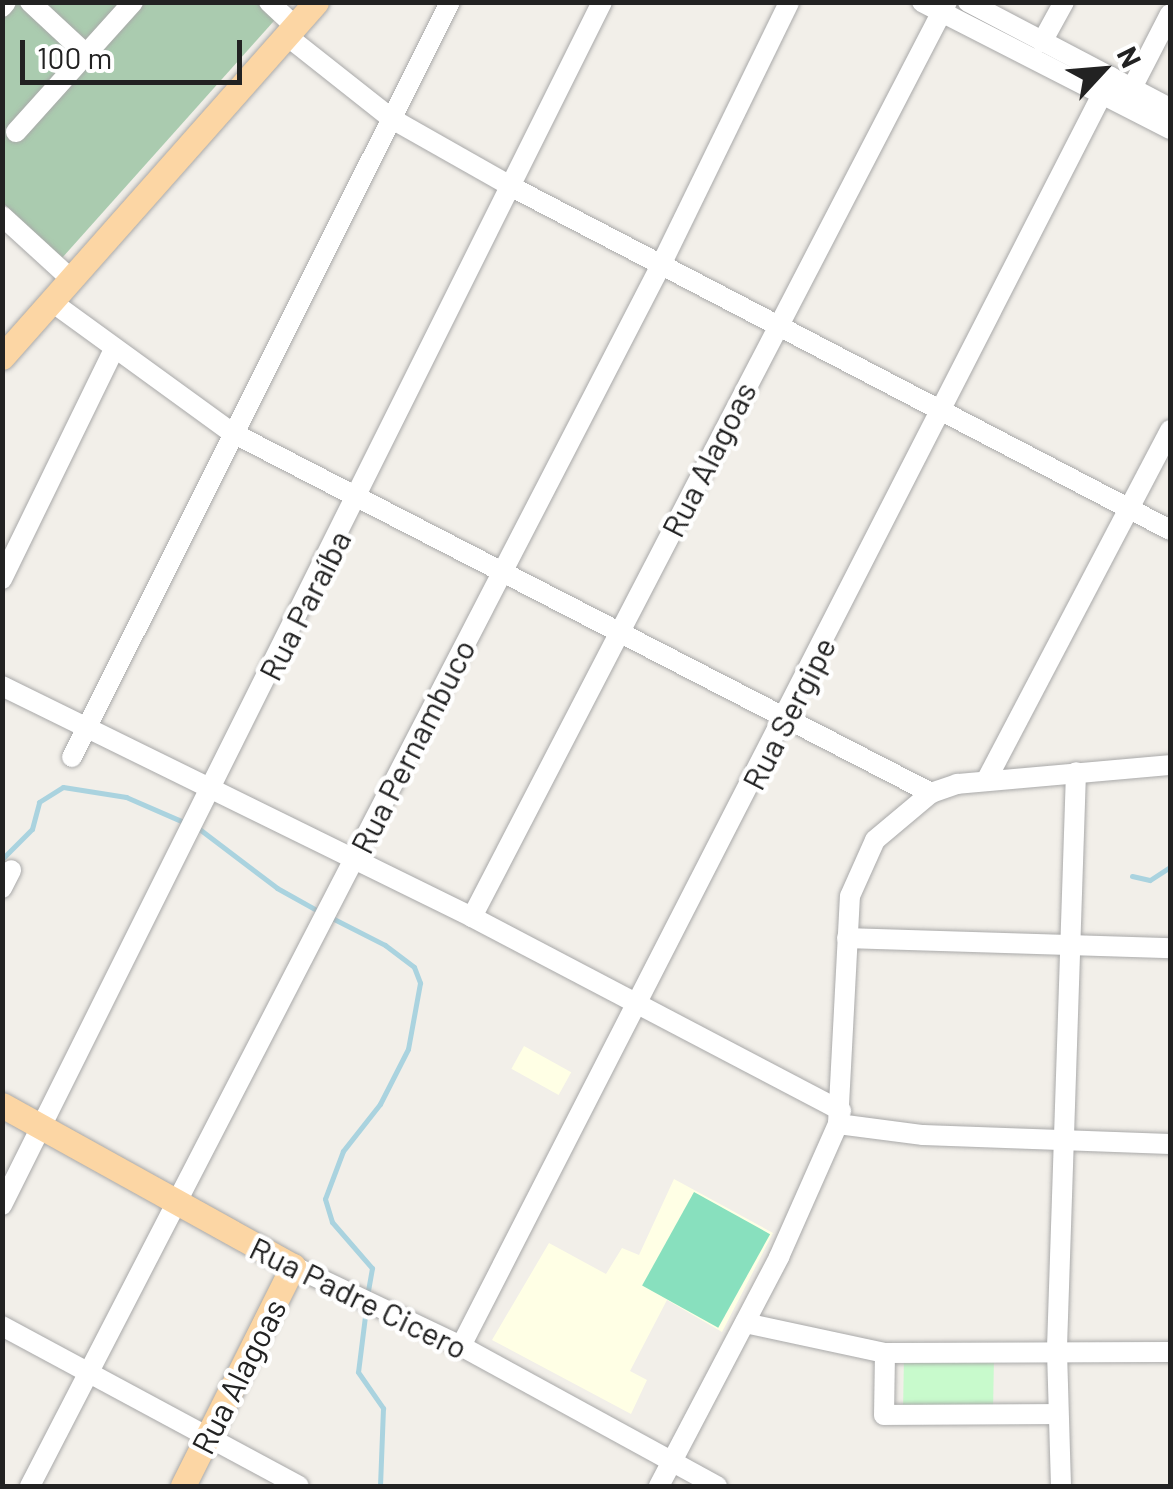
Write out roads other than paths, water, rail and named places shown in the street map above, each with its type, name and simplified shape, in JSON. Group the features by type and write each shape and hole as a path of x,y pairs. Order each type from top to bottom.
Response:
{"main road":[{"path":"2,357 316,2"},
{"name":"Rua Padre Cicero","path":"2,1104 293,1266"},
{"name":"Rua Alagoas","path":"183,1486 293,1266"}],"street":[{"path":"30,2 86,55"},
{"path":"16,132 134,2"},
{"path":"269,2 291,31 392,118 512,187 941,407 1170,530"},
{"path":"72,758 231,432 450,2"},
{"name":"Rua Paraíba","path":"2,1205 38,1124 203,808 602,2"},
{"name":"Rua Pernambuco","path":"30,1486 92,1377 500,572 662,265 789,2"},
{"path":"922,2 944,8 1108,87 1132,88 1170,108"},
{"path":"968,2 1042,42 1170,129"},
{"path":"1042,42 1064,2"},
{"name":"Rua Alagoas","path":"472,917 777,323 944,8"},
{"path":"1132,88 1170,14"},
{"name":"Rua Sergipe","path":"461,1346 1108,87"},
{"path":"2,216 72,280"},
{"path":"52,302 231,432 356,500 389,508 500,572 787,714 931,794"},
{"path":"2,579 114,349"},
{"path":"988,778 1170,430"},
{"path":"2,686 472,917 640,1004 840,1117 923,1136 1170,1144"},
{"path":"659,1486 745,1323 840,1117 850,896 863,859 875,840 931,794 988,778 1170,764"},
{"path":"1061,1486 1058,1348 1062,1140 1076,772"},
{"path":"847,938 1170,948"},
{"name":"Rua Padre Cicero","path":"293,1266 461,1346 717,1486"},
{"path":"745,1323 885,1353 1058,1348 1170,1352"},
{"path":"2,1326 290,1485"},
{"path":"885,1353 884,1415 1058,1414"}],"waterway":[{"path":"2,859 32,829 39,802 63,787 126,797 188,824"},
{"path":"198,828 277,888 320,912"},
{"path":"1132,876 1150,880 1170,867"},
{"path":"330,917 385,945 414,967 420,983 408,1049 380,1104 343,1151 325,1199 332,1222 372,1268 367,1297"},
{"path":"366,1308 358,1372 383,1408 380,1486"}]}
